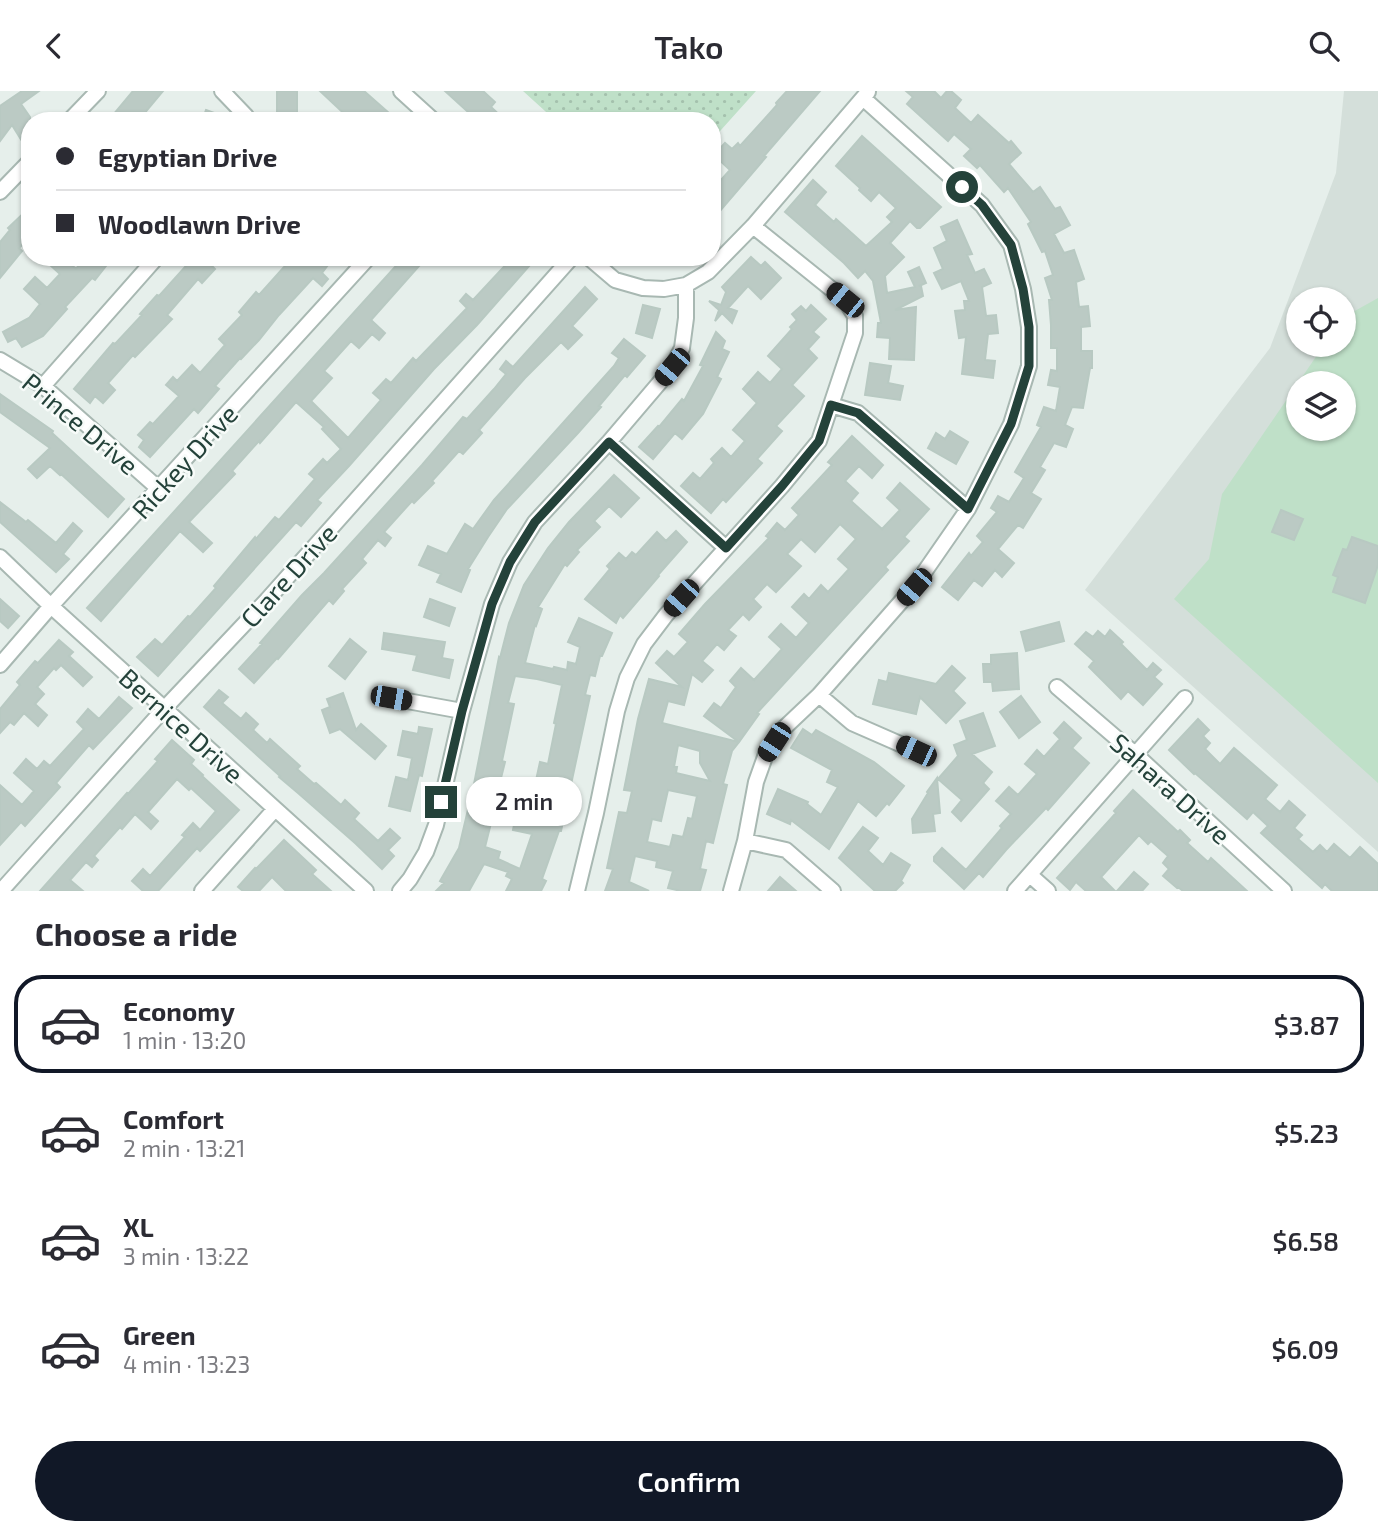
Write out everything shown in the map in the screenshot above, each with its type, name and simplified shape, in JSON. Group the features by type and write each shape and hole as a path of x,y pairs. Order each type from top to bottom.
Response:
{"street":[{"path":"77,112 97,91"},
{"path":"401,91 424,112"},
{"path":"225,92 242,112"},
{"path":"721,259 753,226 866,94 982,205 1011,245 1023,289 1029,327 1029,366 1011,424 968,509 914,587 819,695 782,730 766,754 756,782 745,841 731,891"},
{"path":"0,192 21,170"},
{"path":"577,891 617,711 627,678 644,644 666,615 819,441 855,333 855,316 845,300 753,226"},
{"path":"43,386 149,266"},
{"name":"Rickey Drive","path":"0,665 361,266"},
{"name":"Clare Drive","path":"1,891 164,709 267,600 564,266"},
{"path":"599,266 615,280 643,288 664,289 686,285 714,266"},
{"path":"400,891 426,852 436,825 462,711 492,604 510,562 535,522 609,442 672,367 682,348 686,285"},
{"name":"Prince Drive","path":"0,360 43,386 159,489"},
{"path":"831,405 858,413 968,509"},
{"path":"609,442 726,548"},
{"name":"Bernice Drive","path":"0,557 366,891"},
{"name":"Sahara Drive","path":"1057,687 1135,754 1284,891"},
{"path":"819,695 852,723 916,751"},
{"path":"391,698 462,711"},
{"path":"1015,891 1185,698"},
{"path":"202,891 275,809"},
{"path":"745,841 786,850 833,891"},
{"path":"1030,875 1048,891"}],"shaded area":[{"path":"1344,91 1378,91 1378,852 1085,590 1270,348 1286,306 1286,357 1356,357 1356,287 1293,287 1336,173"}],"green space":[{"path":"523,91 756,91 721,130 721,112 546,112"},
{"path":"1378,298 1378,783 1174,599 1209,559 1222,494 1286,401 1286,441 1356,441 1356,371 1306,371 1316,357 1356,357 1356,310"}],"building":[{"path":"22,91 39,91 21,104 27,112 21,112 21,139 12,125 0,141 0,106"},
{"path":"133,91 163,91 146,112 116,112"},
{"path":"277,91 297,91 297,112 277,112"},
{"path":"320,91 364,91 388,112 342,112"},
{"path":"445,91 483,91 495,102 491,107 496,112 468,112"},
{"path":"787,91 820,91 721,210 721,180 730,170 721,162 721,147 725,143 732,149 738,143 740,146"},
{"path":"906,91 934,91 941,98 947,91 951,91 961,100 955,108 971,123 978,115 1009,143 1011,141 1021,153 1009,164 1033,192 1040,187 1055,209 1060,207 1070,225 1054,234 1064,253 1074,250 1084,279 1076,282 1079,307 1088,306 1090,326 1081,327 1081,351 1092,351 1092,368 1083,408 1072,407 1065,425 1073,429 1066,447 1054,443 1040,467 1045,470 1031,493 1041,499 1023,528 1018,525 998,549 1014,563 1002,577 995,570 982,586 974,580 958,600 942,587 969,553 971,556 983,542 977,536 997,512 991,508 998,496 1009,502 1024,478 1015,472 1041,427 1037,425 1044,407 1056,411 1060,387 1048,385 1051,370 1057,371 1057,348 1051,348 1049,300 1052,300 1045,278 1053,275 1045,251 1042,252 1028,224 1031,222 1008,188 1004,192 980,165 977,168 964,156 971,149 954,134 948,141 907,104 913,97"},
{"path":"862,136 941,207 920,228 910,221 890,243 904,257 885,276 887,293 915,287 908,272 919,267 926,283 919,286 923,296 895,310 916,307 914,360 889,359 890,338 877,337 878,323 881,323 873,281 865,271 858,278 785,212 813,180 826,192 815,205 834,222 836,219 866,246 892,222 887,217 896,208 879,192 871,201 836,166"},
{"path":"21,216 21,252 0,278 0,242 10,230 8,228"},
{"path":"957,220 972,254 967,255 975,273 984,269 991,283 982,287 986,316 996,315 998,333 988,334 985,360 995,361 993,378 962,374 966,337 959,338 955,311 965,310 964,301 969,301 961,281 942,289 934,273 943,269 934,248 947,241 941,227"},
{"path":"751,257 761,266 765,262 781,278 761,299 748,286 728,308 737,311 732,323 722,313 715,321 719,310 709,301 721,305 726,292 722,287"},
{"path":"51,266 73,266 76,269 78,266 106,266 95,280 92,278 65,307 67,309 43,336 22,347 16,338 8,342 3,332 29,318 40,304 24,289 35,277 47,288 60,274"},
{"path":"186,266 212,266 215,269 202,283 198,279 167,315 172,319 135,357 133,355 108,383 115,390 103,403 95,396 90,403 74,389 113,343 115,344 142,315 140,314 157,295 159,296"},
{"path":"285,266 327,266 322,273 328,279 322,286 313,278 215,386 219,389 198,413 194,409 150,457 139,447 144,440 138,435 150,422 153,424 179,396 166,385 173,377 177,381 192,365 200,373 225,345 219,339 242,315 239,312 256,292 259,295"},
{"path":"396,266 419,266 371,320 385,333 379,340 372,334 359,348 351,341 324,371 332,378 311,401 348,438 381,400 373,393 386,379 391,383 413,358 416,361 467,308 460,301 466,294 473,300 505,266 529,266 317,500 321,503 301,526 296,522 158,676 137,657 155,639 162,645 188,616 190,617 255,537 256,539 275,517 279,520 315,479 309,474 323,459 327,463 341,449 322,429 324,427 296,402 232,471 235,474 189,522 212,543 203,552 180,531 101,621 87,608"},
{"path":"585,287 597,299 572,326 582,335 568,349 561,342 525,378 479,430 482,433 463,454 459,451 432,481 434,483 414,503 412,501 384,532 391,538 385,546 378,540 362,559 366,563 342,589 344,591 333,604 329,600 254,683 239,669 262,644 260,643 463,417 467,419 494,389 506,374 500,369 506,361 513,367"},
{"path":"643,305 660,309 652,338 636,333"},
{"path":"811,305 826,319 813,332 819,337 808,349 817,358 792,385 804,396 776,426 782,431 757,459 762,463 726,502 723,499 711,513 681,486 693,473 700,479 714,463 711,459 722,448 731,457 745,441 733,430 757,403 743,389 758,372 770,383 782,369 768,356 792,329 790,327 797,320 792,314 801,306 806,311"},
{"path":"716,332 725,341 722,349 729,352 717,377 721,379 703,414 682,439 675,433 653,459 639,447 682,399 684,401 703,366 700,365"},
{"path":"624,339 645,356 627,377 625,375 599,406 601,407 507,509 468,569 470,570 461,592 437,582 441,574 419,565 428,546 447,554 465,524 473,529 494,500 614,366 619,358 612,353"},
{"path":"870,363 891,366 888,383 903,386 900,400 865,395"},
{"path":"0,394 53,431 52,433 124,499 108,517 50,466 37,478 28,469 50,448 0,412"},
{"path":"950,431 968,442 956,464 928,448 936,433 945,439"},
{"path":"852,436 883,465 872,478 859,466 845,481 858,493 851,501 882,529 900,510 887,498 900,483 929,509 904,537 909,541 885,567 888,570 757,713 759,714 739,742 732,751 723,784 727,785 713,843 706,841 700,869 706,870 700,891 668,888 673,871 656,867 657,861 635,856 629,882 649,891 605,891 613,869 607,868 619,812 627,813 632,791 624,790 649,679 682,687 656,663 667,651 674,657 688,642 679,634 769,538 766,536 777,523 785,530 799,515 792,508 832,465 828,462","holes":["840,524 856,539 838,559 849,569 828,592 821,585 809,599 804,594 792,607 809,623 796,638 781,624 769,637 782,649 754,680 741,668 730,681 736,687 721,708 714,703 704,716 739,742 662,723 668,701 684,705 692,674 702,682 713,670 702,661 717,644 724,650 736,636 728,630 743,614 749,620 761,607 753,599 767,584 776,592 801,566 787,554 801,539 815,552","678,745 700,751 700,763 710,781 676,773 677,767 674,767","668,790 697,796 692,819 688,818 683,837 673,835 670,847 647,842 652,819 661,821"]},
{"path":"614,475 639,498 621,517 609,506 594,521 600,527 577,550 579,552 567,566 565,564 538,607 542,609 525,663 567,670 568,662 576,664 580,647 568,642 579,618 612,633 600,656 595,676 590,675 585,695 590,696 561,831 542,879 546,881 541,891 506,891 512,879 506,876 508,872 484,864 469,891 436,891 444,883 440,881 459,848 499,657 509,623 524,585 569,522","holes":["515,676 562,685 548,764 540,762 535,785 541,786 535,818 516,815 513,830 532,834 520,869 498,859 500,852 485,847 490,827 486,827 494,789 498,790 505,762 502,761 514,704 508,703"]},
{"path":"0,502 56,543 73,523 82,531 63,554 69,559 56,572 0,522"},
{"path":"1281,510 1303,519 1294,540 1272,532"},
{"path":"676,531 687,542 623,618 620,615 616,623 585,599 610,569 607,566 619,553 626,559 632,552 636,555 657,532 666,541"},
{"path":"1352,537 1378,546 1378,565 1365,603 1333,592 1338,577 1333,575 1343,549 1347,550"},
{"path":"0,599 19,616 8,628 0,621"},
{"path":"430,599 455,608 449,626 424,617"},
{"path":"1059,622 1064,641 1026,651 1021,632"},
{"path":"1110,630 1147,670 1153,663 1161,670 1154,677 1162,684 1143,705 1128,691 1121,699 1089,667 1094,661 1075,644 1086,632 1093,637 1098,631 1105,637"},
{"path":"384,633 445,642 442,658 453,660 449,678 413,670 417,655 382,649"},
{"path":"350,639 366,652 345,679 329,666"},
{"path":"59,640 73,652 69,656 92,677 83,686 61,665 56,670 54,668 37,687 44,694 35,704 47,715 38,726 24,713 14,725 10,722 0,733 0,709 20,685 17,682 35,661 38,663"},
{"path":"1017,653 1019,689 993,691 992,682 984,682 983,664 991,664 991,655"},
{"path":"952,666 965,678 953,691 965,703 946,723 920,697 916,714 873,704 879,680 887,682 889,673 936,684"},
{"path":"219,690 228,697 222,703 241,719 246,713 258,724 253,730 267,743 270,739 300,766 297,769 341,805 345,800 359,813 354,819 378,841 390,829 400,838 388,850 394,856 382,869 204,707"},
{"path":"343,693 356,730 361,724 386,746 375,759 340,729 330,733 322,710 330,707 327,699"},
{"path":"1021,696 1040,722 1019,738 1000,712"},
{"path":"119,697 132,708 93,749 89,745 56,783 60,787 25,826 21,822 0,845 0,785 22,805 34,791 14,773 26,759 37,769 44,761 50,766 84,729 77,722 88,709 99,719"},
{"path":"983,713 995,746 972,754 992,772 983,783 989,789 961,821 952,812 962,800 938,779 958,756 954,745 967,740 960,721"},
{"path":"1198,719 1209,730 1203,736 1210,743 1205,749 1220,764 1234,748 1277,785 1265,799 1280,812 1289,801 1305,815 1294,828 1302,835 1298,839 1313,852 1320,845 1327,852 1334,844 1350,858 1360,847 1378,864 1378,891 1332,891 1325,884 1322,888 1261,833 1268,826 1253,812 1247,819 1194,774 1169,750"},
{"path":"1064,722 1081,738 1072,748 1089,763 983,877 979,873 964,889 934,861 934,857 942,848 966,870 1011,814 996,801 1009,787 1018,795 1037,774 1025,764 1037,750 1044,757 1060,739 1054,733"},
{"path":"419,727 432,729 422,776 419,775 410,811 389,806 396,777 408,780 412,758 398,755 403,731 418,734"},
{"path":"803,729 812,735 816,730 874,762 904,786 876,816 858,801 829,849 791,820 790,824 767,814 778,789 808,802 807,804 821,815 838,787 827,782 832,770 791,748"},
{"path":"172,740 194,760 191,764 202,776 239,810 200,851 197,848 158,891 143,891 132,881 143,869 150,876 185,837 182,835 193,823 200,830 216,811 177,779 148,812 158,821 151,829 135,814 94,856 98,860 92,867 86,862 70,880 83,891 40,891 158,761 155,759"},
{"path":"937,778 940,813 933,814 935,831 913,833 912,819"},
{"path":"1133,790 1178,832 1180,830 1190,840 1187,843 1208,862 1211,858 1247,891 1183,891 1177,888 1163,876 1169,869 1163,863 1168,856 1151,841 1148,844 1139,835 1101,877 1115,891 1086,891 1076,882 1070,890 1057,878 1116,813 1114,811"},
{"path":"863,827 878,838 868,851 883,865 891,853 910,865 901,881 903,883 895,891 875,891 839,858"},
{"path":"284,840 316,870 312,874 331,891 286,891 272,877 259,891 243,891 238,887"},
{"path":"1134,872 1148,884 1142,891 1117,891"},
{"path":"780,877 796,891 768,891"}],"route":[{"path":"441,802 462,711 492,604 510,562 535,522 609,442 726,548 819,441 831,405 858,413 968,509 1011,424 1029,366 1029,327 1023,289 1011,245 982,205 962,187"}]}
